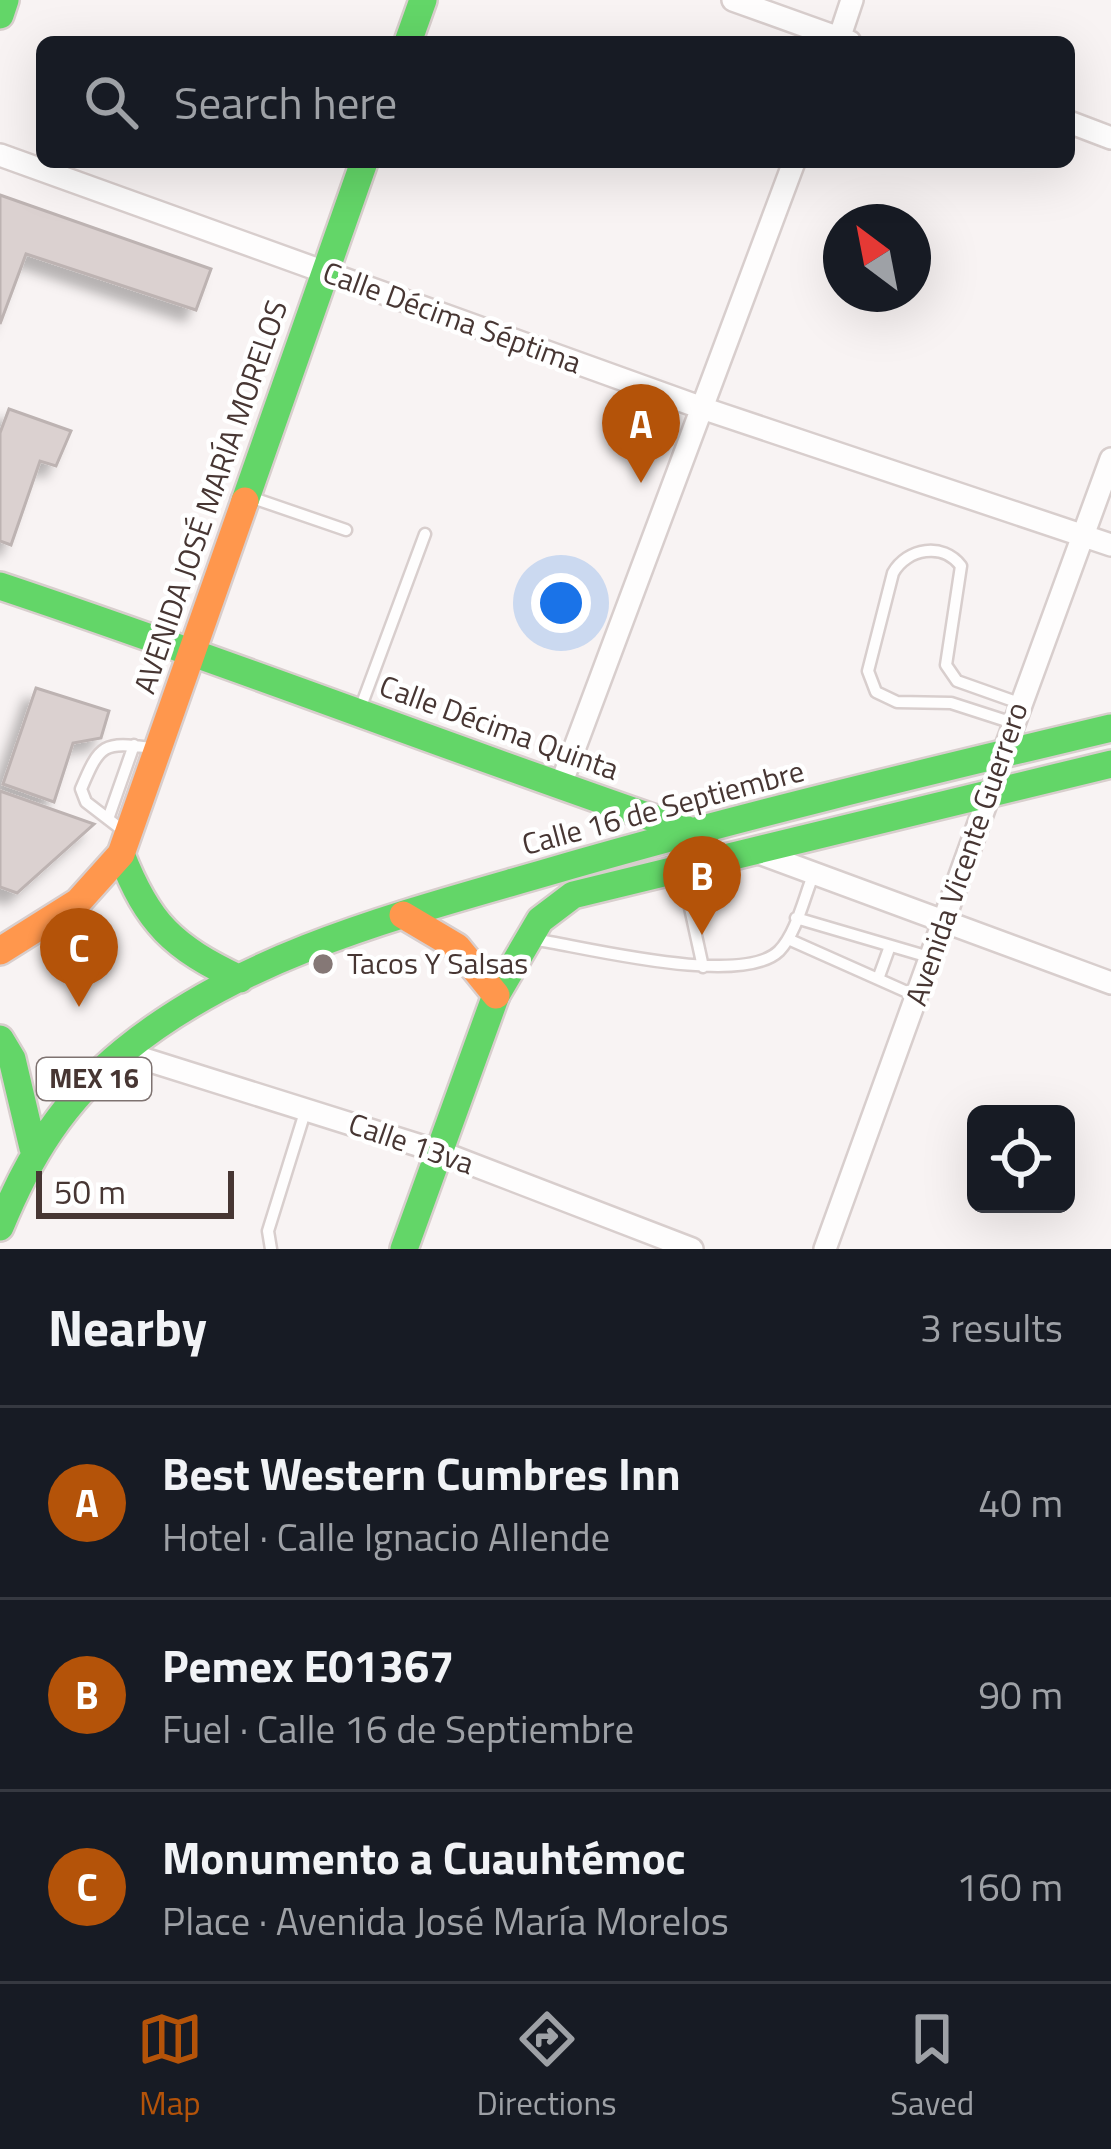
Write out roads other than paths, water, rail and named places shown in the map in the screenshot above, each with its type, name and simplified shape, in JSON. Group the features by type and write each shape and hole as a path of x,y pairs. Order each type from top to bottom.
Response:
{"main road":[{"path":"0,15 5,0"},
{"path":"409,36 423,0"},
{"name":"AVENIDA JOSÉ MARÍA MORELOS","path":"119,836 146,747 193,650 362,168"},
{"name":"Calle Décima Quinta","path":"0,586 193,650 560,788 753,850"},
{"name":"Calle 16 de Septiembre","path":"240,979 403,914 690,831 1111,728"},
{"name":"Calle 16 de Septiembre","path":"404,1249 496,995 540,920 573,895 1111,764"},
{"path":"0,951 78,902 119,836"},
{"path":"119,836 138,902 163,936 193,958 240,979"},
{"path":"403,914 465,950 496,995"},
{"name":"MEX 16","path":"0,1227 33,1148 78,1093 164,1022 240,979"},
{"path":"0,1039 16,1072 33,1148"}],"street":[{"path":"733,0 829,36"},
{"path":"843,36 853,0"},
{"path":"1075,124 1111,138"},
{"name":"Calle Décima Séptima","path":"0,155 36,168"},
{"name":"Calle Décima Séptima","path":"36,168 705,409 1111,545"},
{"path":"560,788 792,168"},
{"name":"Avenida Vicente Guerrero","path":"825,1249 1111,459"},
{"name":"Calle Décima Quinta","path":"753,850 1111,982"},
{"name":"Calle 13va","path":"125,1053 440,1152 692,1249"}],"lane":[{"path":"247,496 346,530"},
{"path":"359,712 425,534"},
{"path":"947,553 961,566 946,665 957,681 1016,713 885,698 876,692 868,670 892,573 909,555 947,553"},
{"path":"951,703 957,681"},
{"path":"119,836 86,802 80,789 96,752 112,745 146,747"},
{"path":"681,868 703,967"},
{"path":"529,938 703,967 723,968 769,958 788,939 814,873"},
{"path":"796,919 932,958"},
{"path":"788,939 918,997"},
{"path":"878,980 890,946"},
{"path":"271,1249 268,1231 306,1109"}],"place":[{"name":"Best Western Cumbres Inn","path":"641,483"},
{"name":"Pemex E01367","path":"702,935"},
{"name":"Tacos Y Salsas","path":"323,964"},
{"name":"Monumento a Cuauhtémoc","path":"79,1007"}]}
